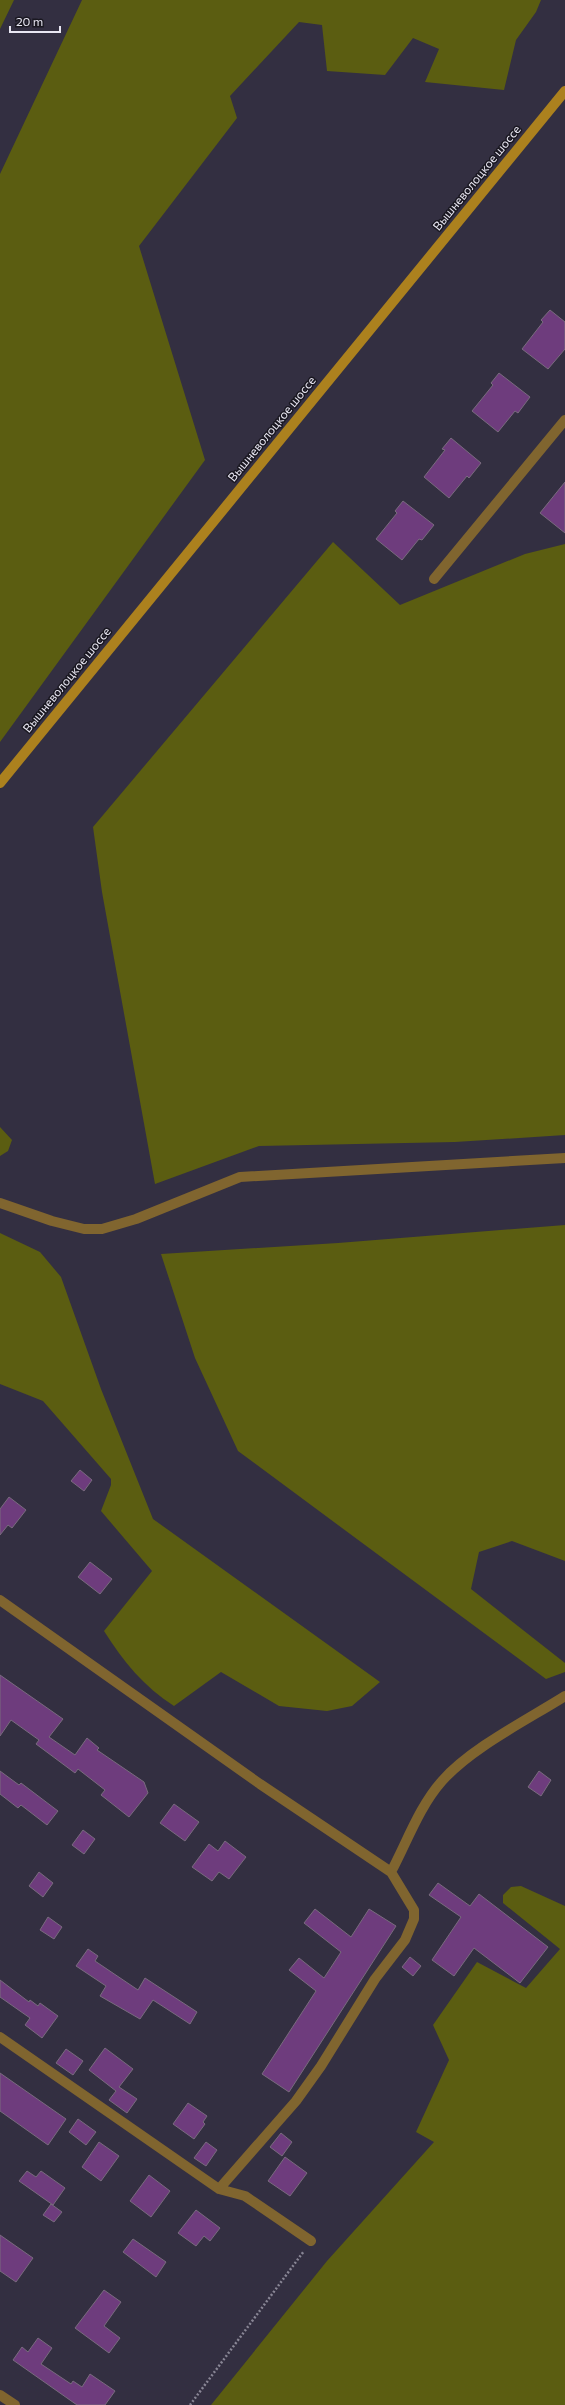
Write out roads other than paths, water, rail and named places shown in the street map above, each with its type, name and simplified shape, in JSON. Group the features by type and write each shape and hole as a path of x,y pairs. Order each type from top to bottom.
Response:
{"main road":[{"name":"Вышневолоцкое шоссе","path":"0,783 565,91"}],"street":[{"path":"434,579 565,420"},
{"path":"0,1203 52,1221 84,1229 102,1229 136,1219 240,1177 565,1158"},
{"path":"0,1600 260,1784 391,1872 414,1910 414,1919 405,1940 376,1979 321,2066 296,2101 219,2189"},
{"path":"391,1872 421,1812 442,1781 476,1753 565,1696"},
{"path":"0,2037 219,2189 245,2196 311,2241"},
{"path":"0,2395 15,2405"}]}
